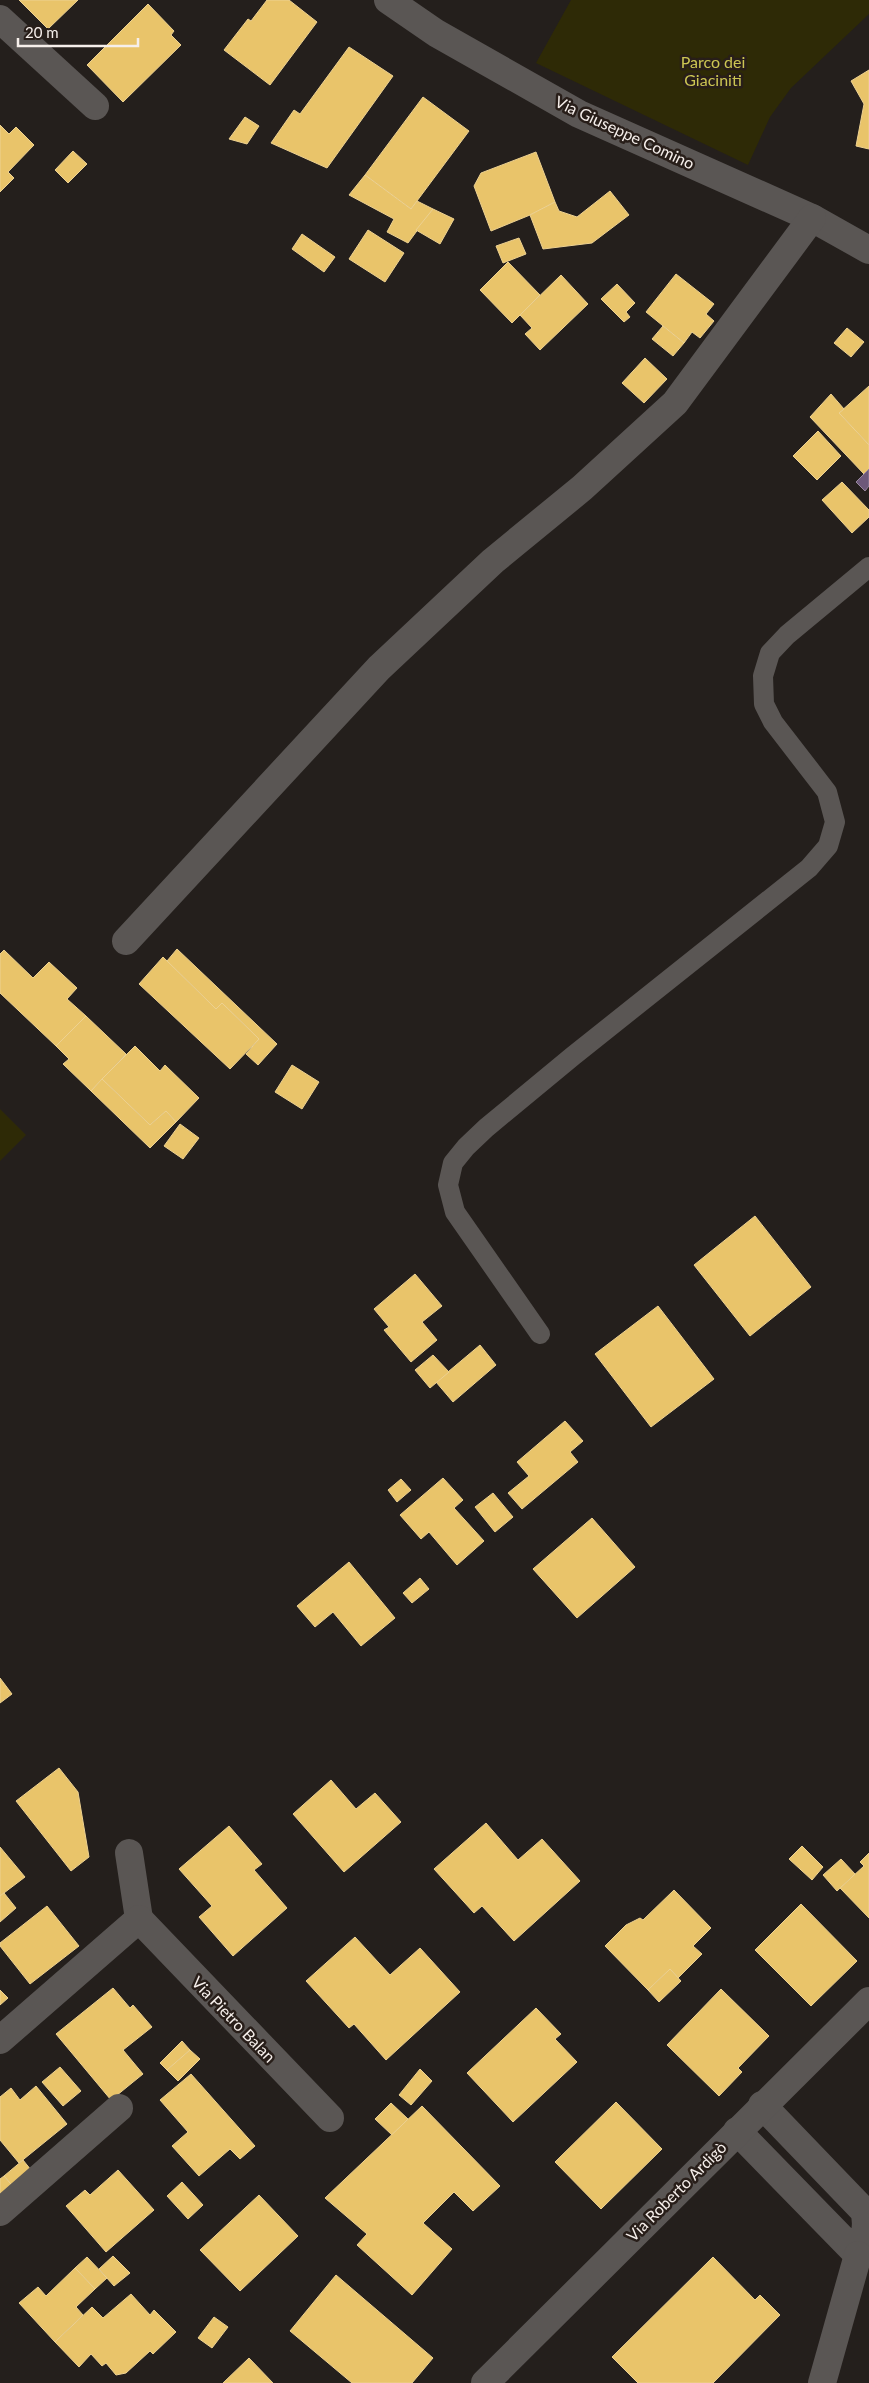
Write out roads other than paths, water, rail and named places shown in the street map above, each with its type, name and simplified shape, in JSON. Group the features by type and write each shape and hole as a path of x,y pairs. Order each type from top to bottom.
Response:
{"street":[{"name":"Via Giuseppe Comino","path":"388,0 436,33 579,114 812,218 869,250"},
{"path":"0,19 95,106"},
{"path":"126,941 379,668 493,561 582,488 675,403 812,218"},
{"path":"0,2040 140,1919 129,1853"},
{"name":"Via Pietro Balan","path":"140,1919 330,2118"},
{"name":"Via Roberto Ardigò","path":"485,2383 762,2105 869,2001"},
{"path":"762,2105 864,2211 868,2222 822,2383"},
{"path":"0,2212 119,2108"},
{"path":"737,2131 858,2255"}],"lane":[{"path":"540,1334 455,1212 448,1185 453,1163 466,1147 486,1128 809,868 828,846 835,822 827,792 773,722 764,704 763,676 770,653 787,635 869,567"}],"park label":[{"name":"Parco dei Giaciniti","path":"713,70"}]}
